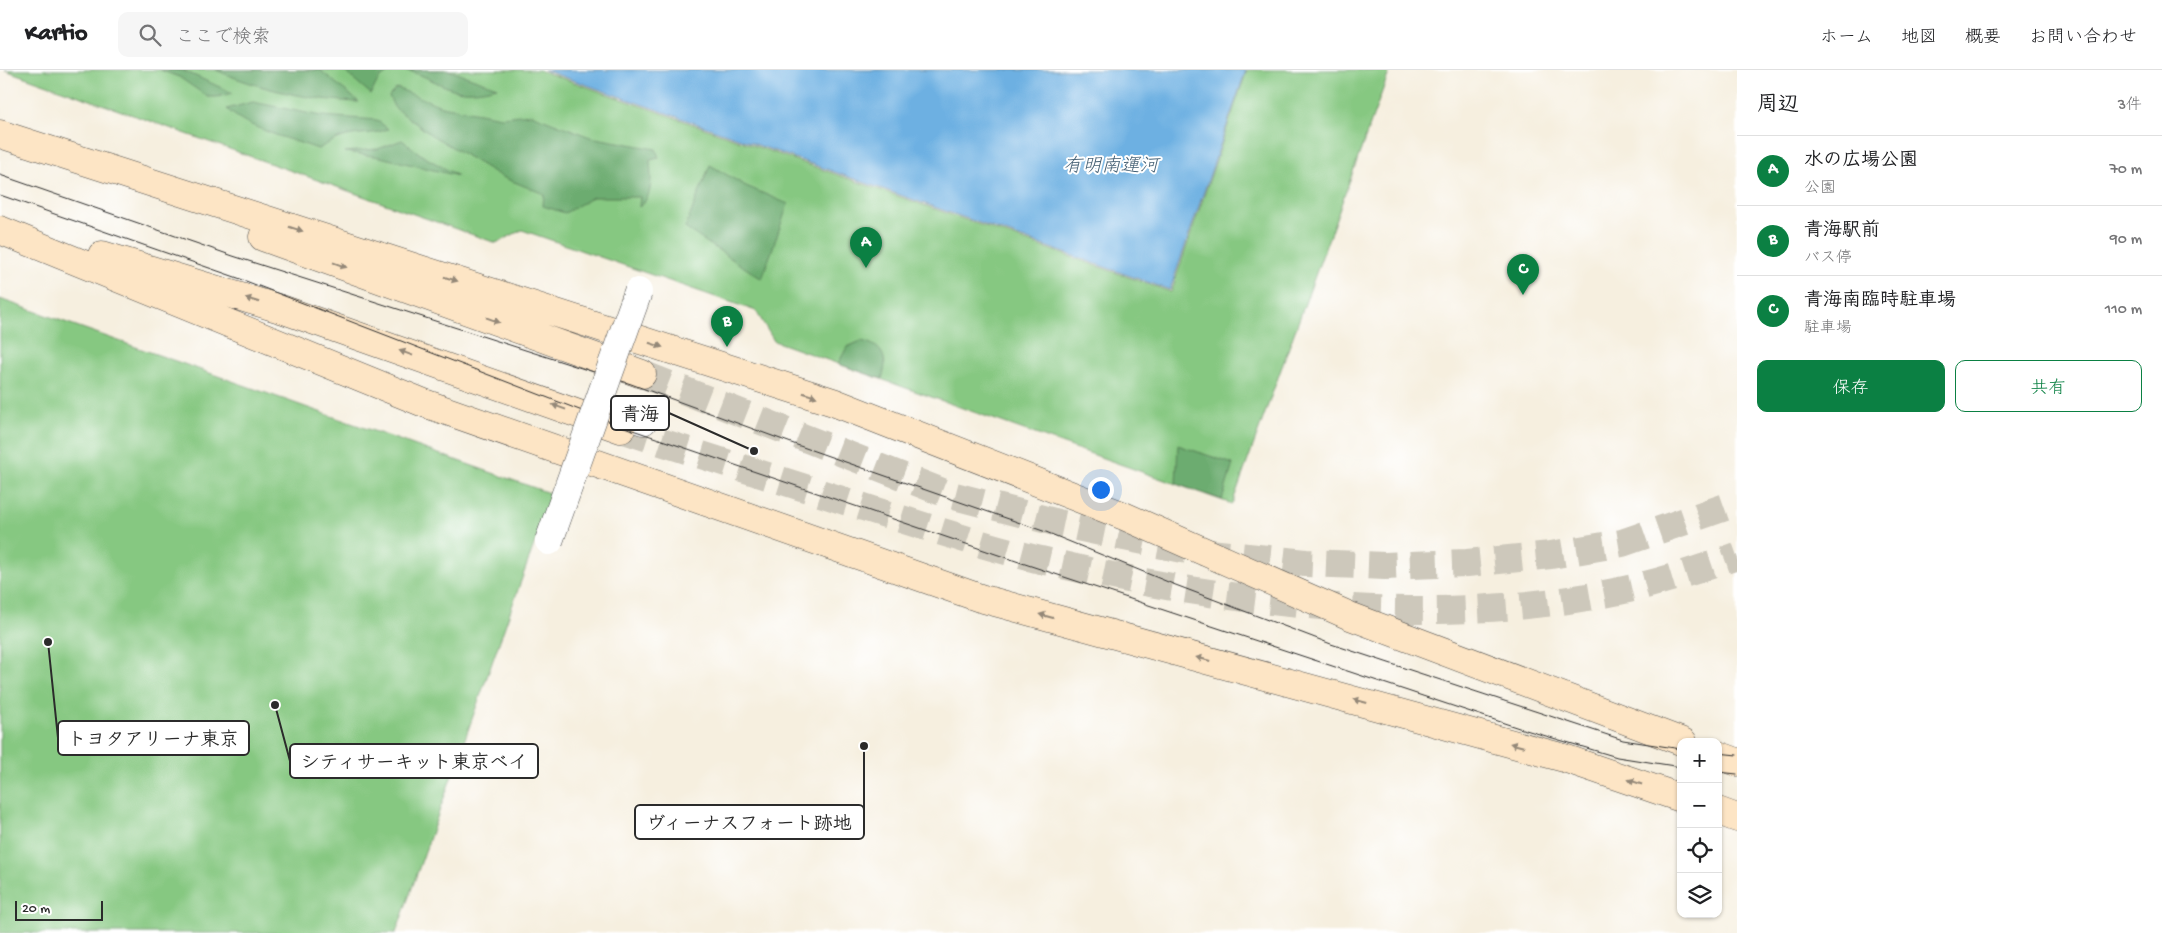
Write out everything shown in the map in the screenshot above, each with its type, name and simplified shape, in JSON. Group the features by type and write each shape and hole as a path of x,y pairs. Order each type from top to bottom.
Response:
{"street":[{"path":"0,135 305,253 642,374"},
{"path":"0,135 833,402 1124,516 1350,616 1677,740"},
{"path":"0,224 284,310 632,425 599,404"},
{"path":"0,230 424,403 980,598 1564,758 1677,797"},
{"path":"549,541 638,292"},
{"path":"1722,756 1737,762"},
{"path":"1722,813 1737,818"}],"green space":[{"path":"5,70 539,70 1171,292 1247,70 1390,70 1232,504 774,341 756,311 522,230 496,243"},
{"path":"160,70 182,70 233,93 208,97 179,77"},
{"path":"216,70 320,70 359,102 322,99 286,93 250,83"},
{"path":"343,70 391,70 378,80 371,94"},
{"path":"400,70 448,70 497,87 478,91 459,91 419,74"},
{"path":"397,88 441,106 501,117 531,114 590,137 656,149 659,158 650,160 650,186 647,197 639,207 640,197 593,197 565,213 543,206 544,194 502,177 430,134 394,107 389,96"},
{"path":"253,102 321,116 377,120 388,129 375,133 343,137 318,149 258,128 227,109"},
{"path":"402,140 423,156 458,176 380,157 345,152 378,149"},
{"path":"710,165 746,186 788,204 762,279 685,228"},
{"path":"0,299 552,494 396,933 0,933"},
{"path":"861,341 875,346 882,354 885,365 882,379 838,364 847,347"},
{"path":"1178,445 1233,464 1222,500 1176,484"}],"water":[{"name":"有明南運河","path":"544,70 1246,70 1170,290"}],"tunnel":[{"path":"642,374 947,494 1062,524 1192,551 1306,563 1385,566 1467,563 1551,555 1622,543 1737,503"},
{"path":"621,429 941,532 1024,556 1116,577 1189,590 1263,600 1338,607 1413,610 1488,608 1561,601 1633,588 1672,578 1737,556"}],"tram line":[{"path":"0,175 233,256 631,384 794,444 1046,532 1173,584 1331,644 1623,740 1677,748"},
{"path":"0,195 238,278 621,426 1019,562 1519,728 1617,757 1677,766"},
{"path":"1722,753 1737,755"},
{"path":"1722,772 1737,774"}],"place":[{"name":"水の広場公園","path":"866,268"},
{"name":"青海南臨時駐車場","path":"1523,295"},
{"name":"青海駅前","path":"727,347"},
{"name":"青海","path":"754,451"},
{"name":"トヨタアリーナ東京","path":"48,642"},
{"name":"シティサーキット東京ベイ","path":"275,705"},
{"name":"ヴィーナスフォート跡地","path":"864,746"}]}
